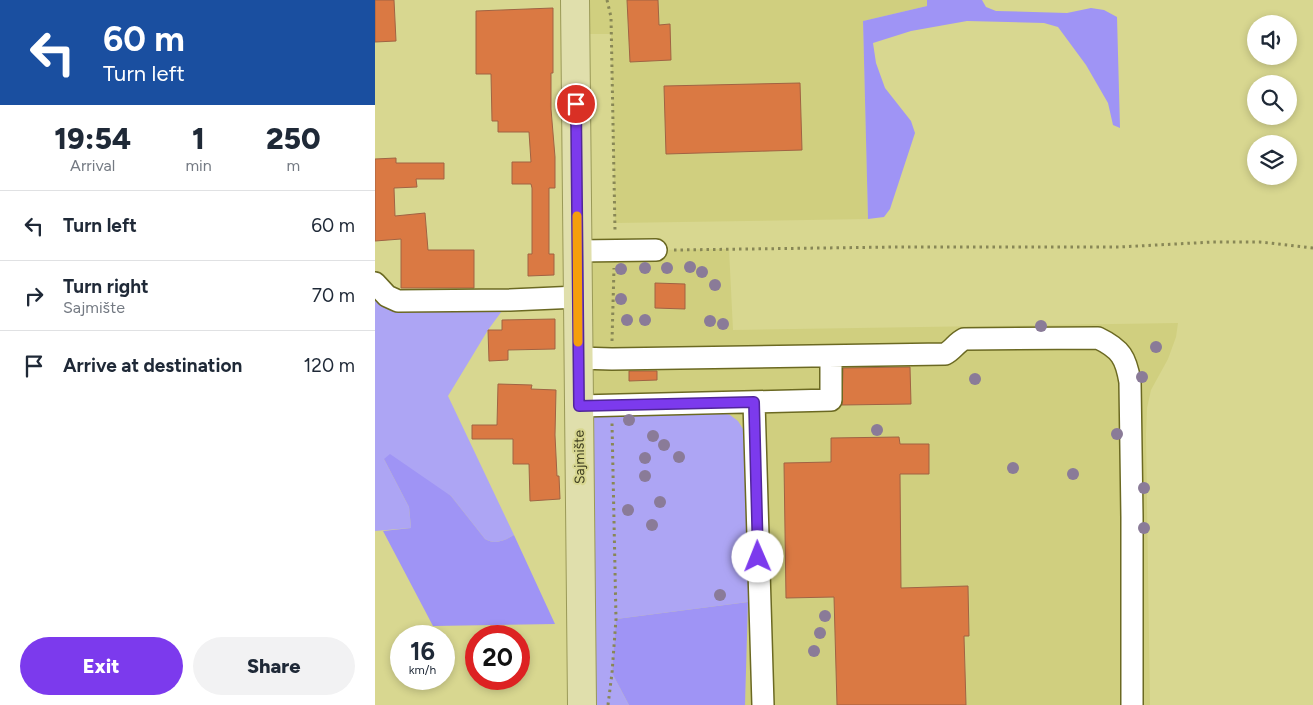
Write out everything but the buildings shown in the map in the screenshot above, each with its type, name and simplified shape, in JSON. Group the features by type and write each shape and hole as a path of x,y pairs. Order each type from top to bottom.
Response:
{"main road":[{"name":"Sajmište","path":"575,0 582,705"}],"street":[{"path":"577,251 656,250"},
{"path":"375,283 387,296 398,301 578,297"},
{"path":"578,358 945,354 964,339 1099,338 1109,343 1122,354 1127,365 1130,382 1132,705"},
{"path":"579,406 831,400 831,356"},
{"path":"754,402 763,705"}],"path":[{"path":"656,250 1119,247 1213,242 1260,242 1313,248"}],"shaded area":[{"path":"575,0 927,0 927,6 863,21 868,219 615,223 611,34 575,34"},
{"path":"927,0 982,0 986,7 996,11 1067,13 1091,8 1104,10 1117,17 1120,128 1113,125 1108,103 1086,65 1058,27 1044,23 967,21 911,31 873,43 876,63 885,88 911,121 915,133 890,209 884,217 868,219 863,21 927,6"},
{"path":"729,249 733,330 1178,323 1176,337 1168,359 1151,390 1147,408 1150,705 745,705 750,500 579,415 577,251"},
{"path":"375,290 387,296 510,300 488,330 448,396 514,535 496,542 485,539 451,496 384,459 409,507 411,528 375,531"},
{"path":"718,411 730,415 738,421 748,437 750,500 748,602 616,619 612,673 629,705 582,705 579,415"},
{"path":"390,454 451,496 485,539 492,542 500,542 514,535 555,624 432,625 383,531 411,528 409,507 384,459"},
{"path":"748,602 745,705 629,705 612,673 616,619"}],"slow traffic":[{"path":"577,216 578,342"}],"route":[{"path":"576,104 579,406 754,402 758,557"}]}
